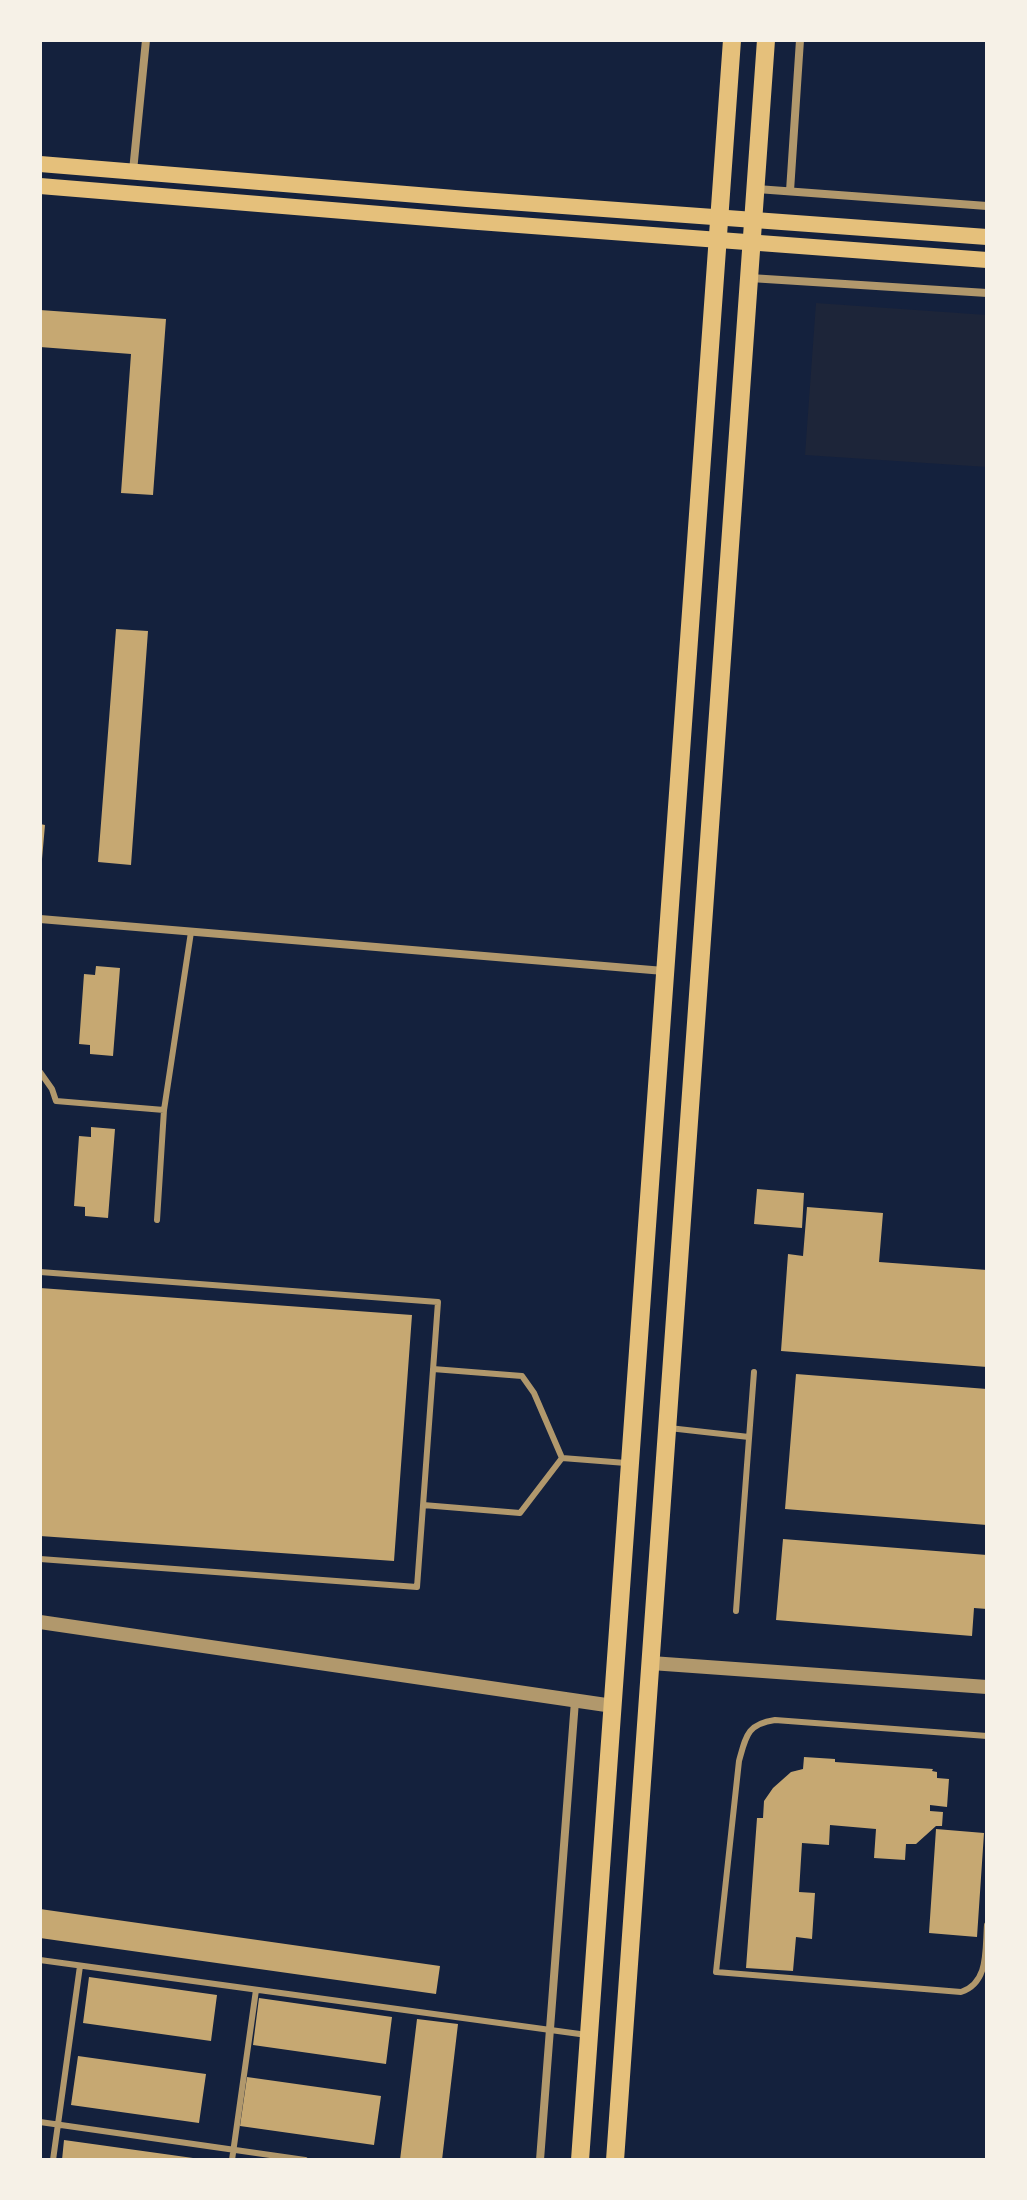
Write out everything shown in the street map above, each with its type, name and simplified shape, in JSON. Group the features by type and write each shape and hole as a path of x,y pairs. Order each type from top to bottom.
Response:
{"main road":[{"path":"580,2160 732,40"},
{"path":"615,2160 766,40"},
{"path":"40,164 987,237"},
{"path":"40,186 987,260"}],"street":[{"path":"133,172 146,40"},
{"path":"790,191 800,40"},
{"path":"757,189 987,206"},
{"path":"750,278 987,293"},
{"path":"40,919 665,971"},
{"path":"40,1622 613,1706"},
{"path":"651,1663 987,1687"},
{"path":"540,2160 575,1701"}],"lane":[{"path":"157,1220 164,1110 191,932"},
{"path":"40,1072 56,1101 164,1110"},
{"path":"40,1272 438,1302 417,1587 40,1559"},
{"path":"433,1369 522,1376 534,1393 562,1458"},
{"path":"736,1611 754,1372"},
{"path":"668,1428 749,1437"},
{"path":"562,1458 630,1463"},
{"path":"423,1505 520,1513 562,1458"},
{"path":"987,1736 775,1720 752,1727 739,1761 716,1972 961,1992 970,1989 983,1973 987,1925"},
{"path":"40,1960 589,2036"},
{"path":"53,2160 80,1966"},
{"path":"232,2160 256,1990"},
{"path":"40,2122 305,2160"}],"shaded area":[{"path":"816,303 987,315 987,467 805,455"}],"building":[{"path":"40,310 166,319 153,495 121,493 131,354 40,347"},
{"path":"116,629 148,631 131,865 98,862"},
{"path":"40,824 45,825 42,859 40,859"},
{"path":"96,966 120,968 113,1056 90,1054 90,1045 79,1044 84,974 95,975"},
{"path":"91,1127 115,1129 108,1218 85,1216 85,1207 74,1206 79,1136 91,1137"},
{"path":"757,1189 804,1193 802,1228 754,1224"},
{"path":"807,1207 883,1213 879,1262 987,1270 987,1367 781,1351 788,1254 803,1256"},
{"path":"40,1288 412,1315 394,1561 40,1536"},
{"path":"796,1374 987,1389 987,1525 785,1509"},
{"path":"783,1539 987,1555 987,1609 974,1608 972,1636 776,1620"},
{"path":"804,1757 933,1769 937,1772 937,1778 949,1779 947,1807 930,1805 930,1811 943,1812 942,1826 936,1826 916,1844 906,1844 905,1860 874,1858 876,1829 830,1825 829,1845 802,1843 799,1892 815,1893 812,1939 796,1937 793,1971 746,1968 757,1818 763,1818 764,1801 773,1788 791,1772 803,1769"},
{"path":"936,1829 984,1833 977,1937 929,1933"},
{"path":"40,1909 440,1966 436,1994 40,1938"},
{"path":"89,1977 217,1995 211,2041 83,2023"},
{"path":"259,1998 392,2017 386,2064 253,2045"},
{"path":"417,2019 458,2024 442,2160 400,2160"},
{"path":"78,2056 206,2074 199,2123 71,2105"},
{"path":"247,2077 381,2096 374,2145 240,2126"},
{"path":"64,2140 193,2158 193,2160 62,2160"}]}
